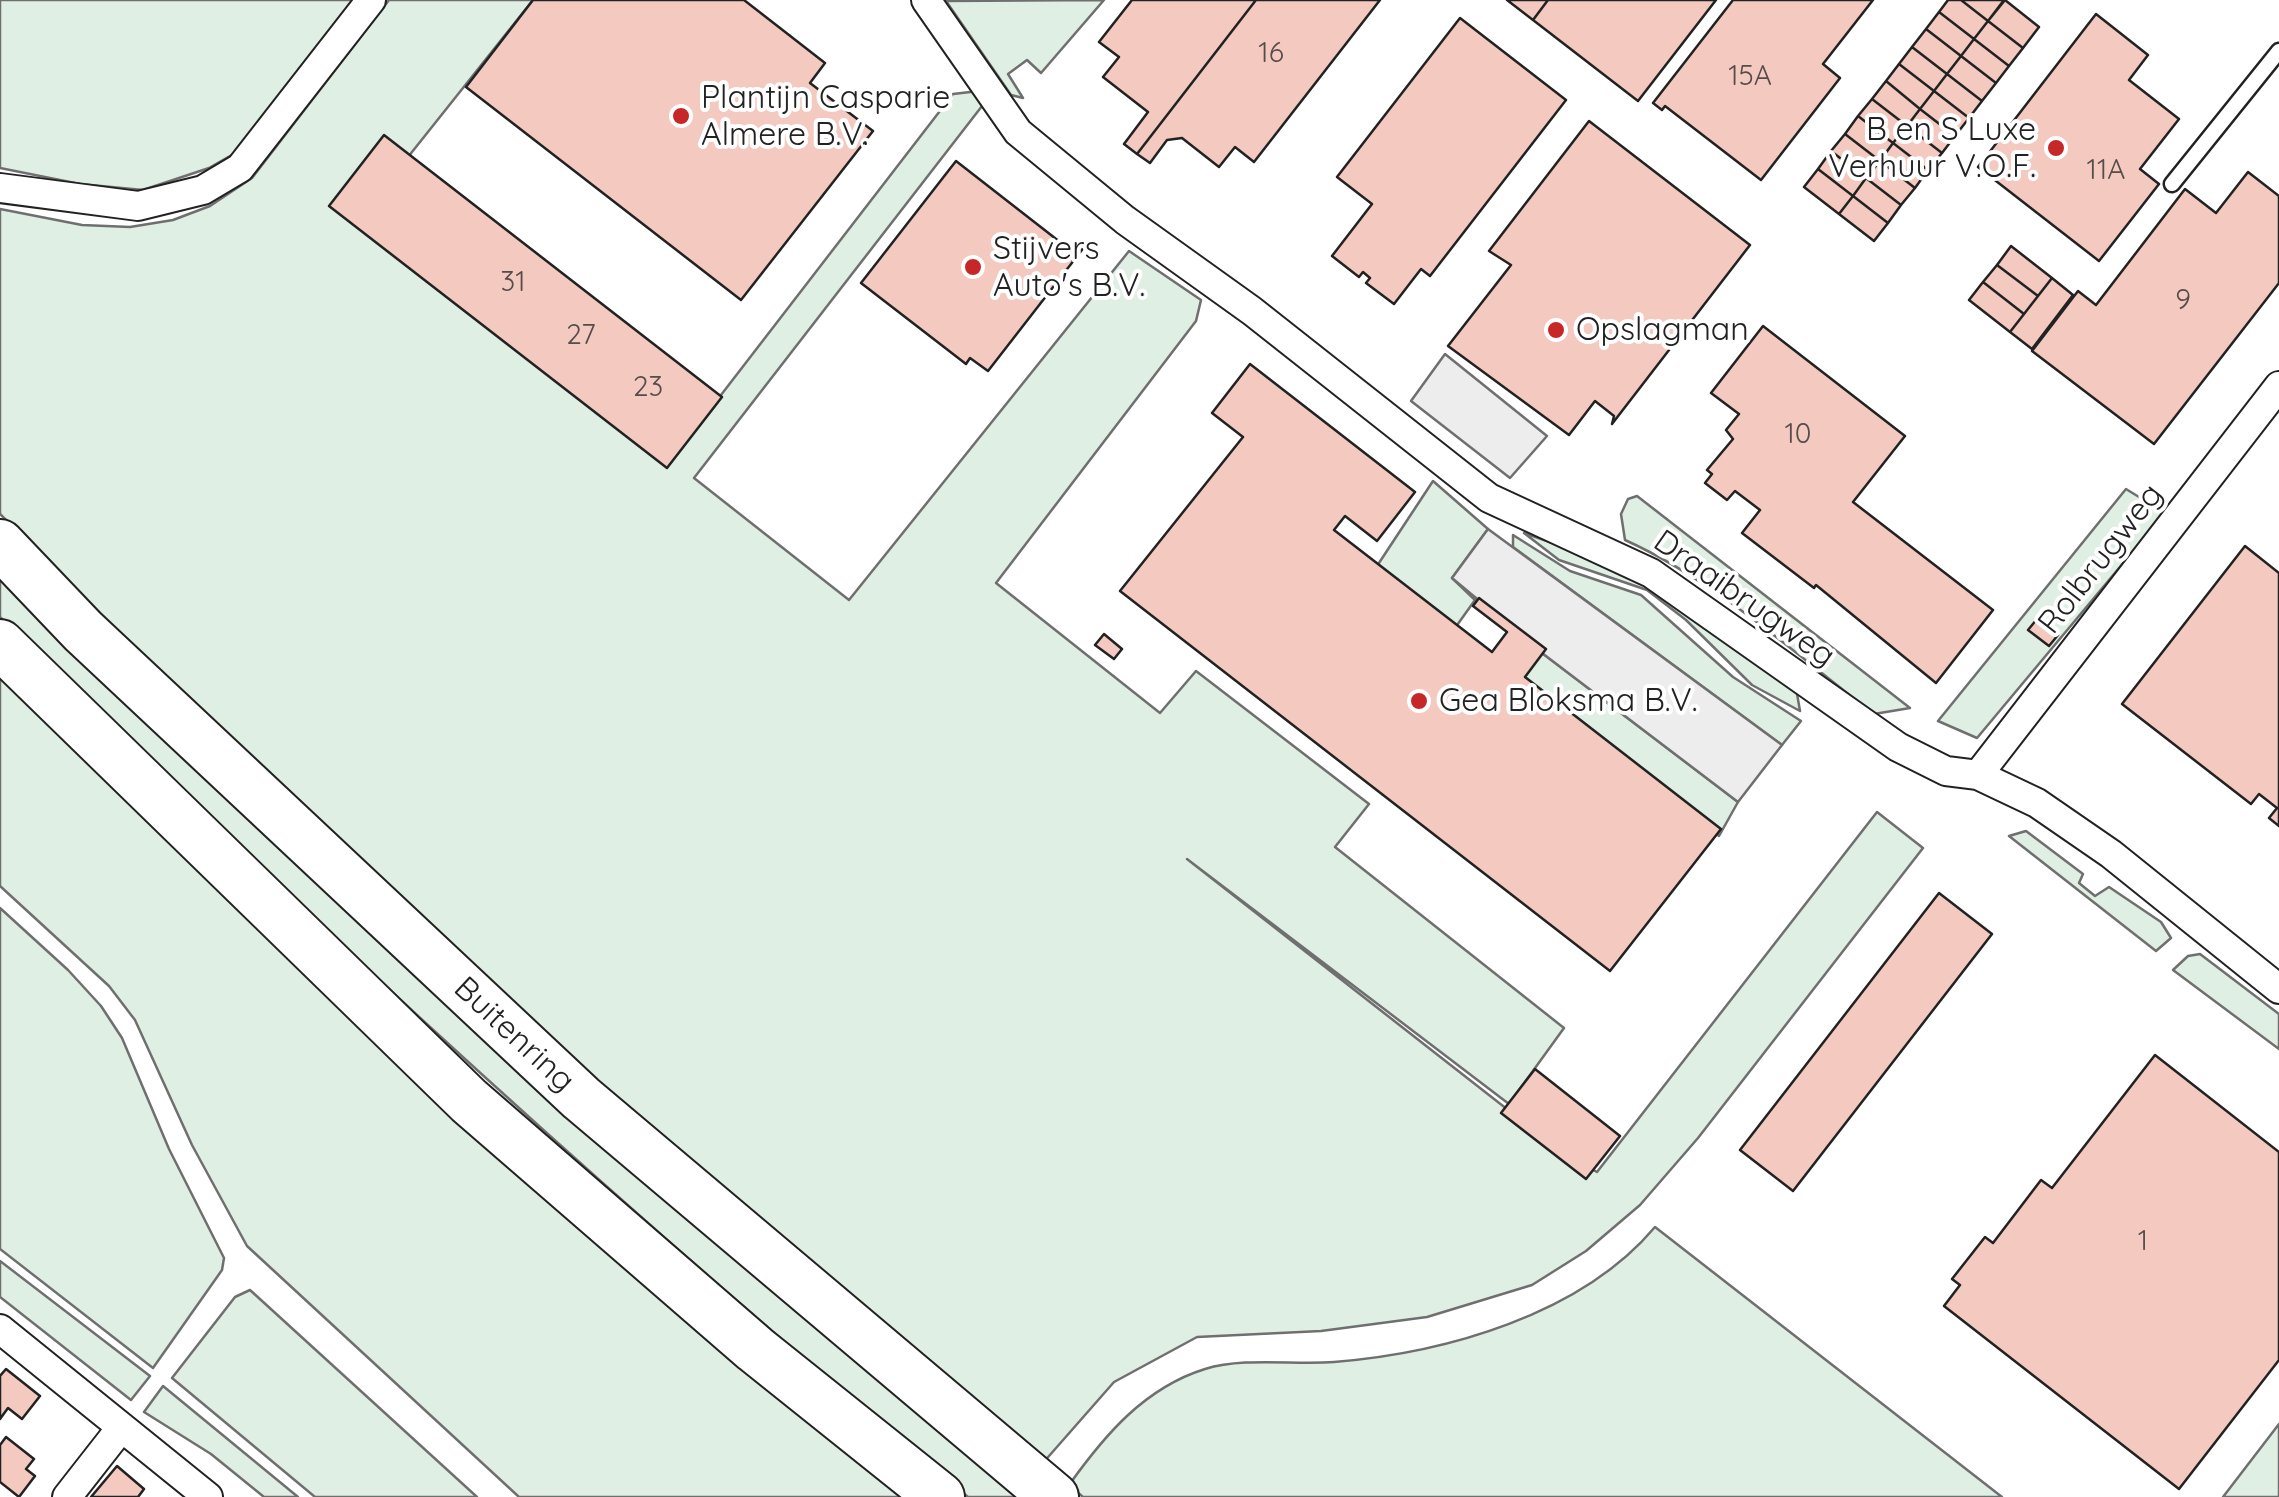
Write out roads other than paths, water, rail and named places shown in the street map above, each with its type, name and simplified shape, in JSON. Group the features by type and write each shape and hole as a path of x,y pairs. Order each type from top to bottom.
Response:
{"highway":[{"name":"Buitenring","path":"0,544 84,630 581,1098 1037,1483"},
{"path":"0,644 468,1100 755,1349 940,1497"}],"street":[{"path":"0,188 138,206 203,190 240,168 371,0"},
{"name":"Draaibrugweg","path":"926,0 1018,132 1126,220 1267,322 1489,498 1652,573 1898,748 1946,771 1978,774 2037,803 2111,854 2279,988"},
{"name":"Rolbrugweg","path":"1978,774 2279,386"},
{"path":"0,1329 208,1497"},
{"path":"67,1497 121,1428"}],"lane":[{"path":"2172,184 2279,51"}],"place":[{"name":"Plantijn Casparie Almere B.V.","path":"681,116"},
{"name":"B en S Luxe Verhuur V.O.F.","path":"2056,148"},
{"name":"Stijvers Auto's B.V.","path":"973,267"},
{"name":"Opslagman","path":"1556,330"},
{"name":"Gea Bloksma B.V.","path":"1419,701"}]}
